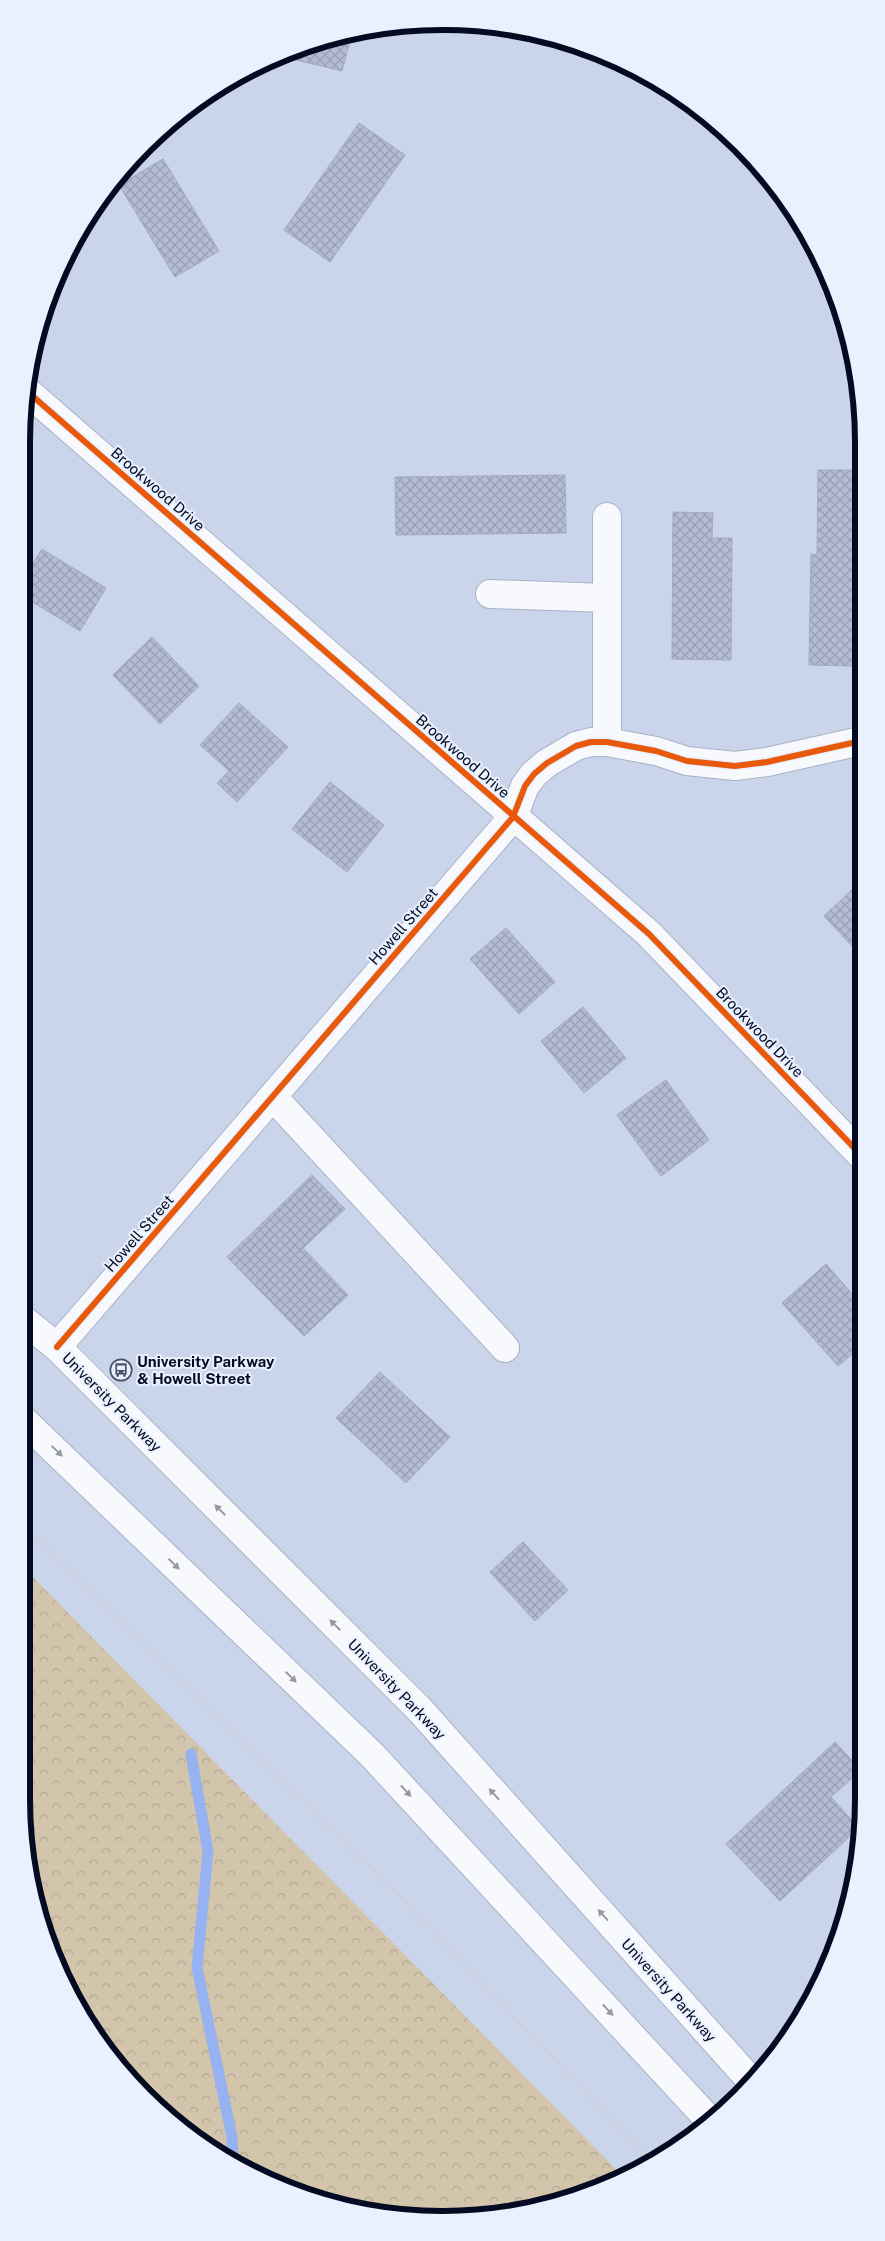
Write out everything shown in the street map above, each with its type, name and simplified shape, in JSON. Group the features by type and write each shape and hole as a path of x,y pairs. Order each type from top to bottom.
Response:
{"street":[{"name":"Brookwood Drive","path":"33,397 648,934 855,1149"},
{"path":"607,517 607,742"},
{"path":"490,594 607,598"},
{"name":"Howell Street","path":"57,1347 513,817 525,786 547,763 576,746 591,742 607,742 656,751 687,761 735,766 767,762 855,742"},
{"path":"273,1096 505,1348"},
{"name":"University Parkway","path":"30,1325 57,1347 420,1710 747,2076"},
{"path":"30,1427 372,1755 706,2116"}],"path":[{"path":"30,1533 403,1900 646,2158"}],"green space":[{"path":"30,1574 618,2171 600,2180 549,2197 496,2207 442,2211 416,2210 362,2203 336,2197 285,2180 236,2156 191,2126 151,2090 115,2050 85,2005 61,1956 44,1905 38,1879 31,1825"}],"building":[{"path":"350,41 342,71 291,59"},
{"path":"359,123 405,155 330,262 284,230"},
{"path":"163,159 219,251 175,277 119,186"},
{"path":"818,470 855,470 855,653 853,653 852,666 809,665 811,554 817,555"},
{"path":"565,475 566,533 396,535 395,477"},
{"path":"673,512 713,513 712,538 732,538 731,660 672,659"},
{"path":"42,549 106,588 80,631 30,600 30,568"},
{"path":"152,637 199,686 160,724 113,675"},
{"path":"239,703 288,747 237,802 217,783 229,771 200,745"},
{"path":"330,782 384,825 347,872 292,829"},
{"path":"855,887 855,949 824,916"},
{"path":"506,928 555,982 519,1014 470,959"},
{"path":"583,1007 626,1058 584,1093 541,1041"},
{"path":"666,1080 709,1140 661,1176 617,1115"},
{"path":"312,1175 345,1209 303,1248 348,1295 304,1336 227,1257"},
{"path":"826,1264 855,1297 855,1352 838,1366 782,1303"},
{"path":"380,1372 450,1437 406,1483 336,1418"},
{"path":"523,1542 568,1590 535,1621 490,1572"},
{"path":"835,1742 855,1764 855,1775 831,1797 854,1823 853,1833 780,1901 726,1844"}],"waterway":[{"path":"191,1754 208,1851 197,1968 232,2137 233,2154"}],"cycle path":[{"path":"33,397 649,934 855,1149"},
{"path":"57,1347 513,817 525,786 534,774 547,763 576,746 591,742 607,742 656,751 687,761 735,766 767,762 855,742"}],"place":[{"name":"University Parkway & Howell Street","path":"121,1370"}]}
